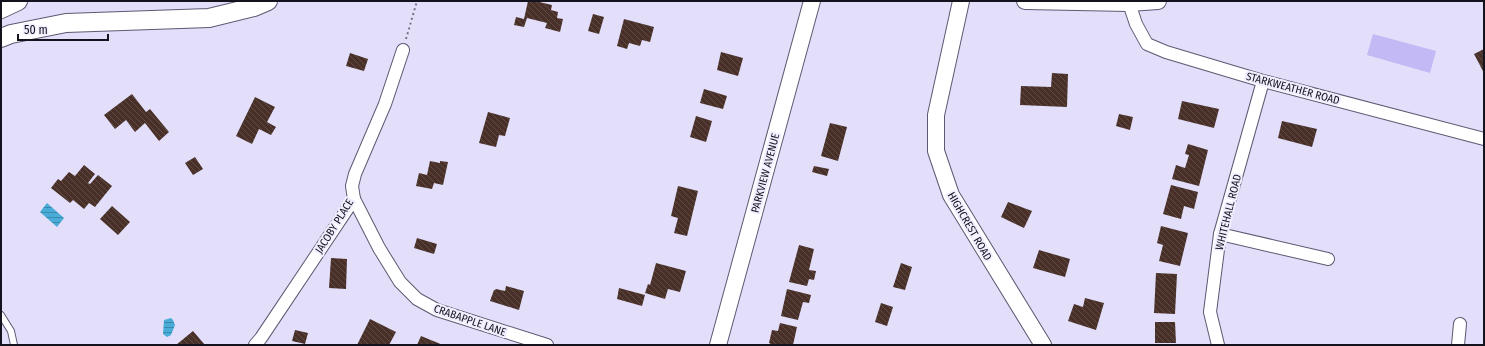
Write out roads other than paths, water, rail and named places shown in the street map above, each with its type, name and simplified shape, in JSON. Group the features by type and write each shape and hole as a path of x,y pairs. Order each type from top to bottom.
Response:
{"main road":[{"path":"1,9 18,1"},
{"path":"219,1 234,4 242,1"},
{"path":"1,38 11,34 66,23 209,18 254,7 268,1"}],"street":[{"name":"PARKVIEW AVENUE","path":"718,345 812,1"},
{"name":"HIGHCREST ROAD","path":"962,1 936,115 936,151 950,195 1043,345"},
{"path":"1025,1 1129,3 1158,1"},
{"name":"STARKWEATHER ROAD","path":"1129,3 1136,24 1147,44 1166,52 1263,80 1484,139"},
{"name":"JACOBY PLACE","path":"254,345 261,338 354,199 352,186 355,174 385,104 403,50"},
{"name":"WHITEHALL ROAD","path":"1218,345 1210,312 1220,234 1263,80"},
{"name":"CRABAPPLE LANE","path":"354,199 379,248 400,282 417,299 437,310 547,345"},
{"path":"1220,234 1328,259"},
{"path":"1458,345 1460,324"}],"lane":[{"path":"1,315 11,331 14,345"}],"water":[{"path":"47,203 64,218 57,227 40,212"},
{"path":"171,318 175,325 171,335 167,337 163,334 164,320"}]}
